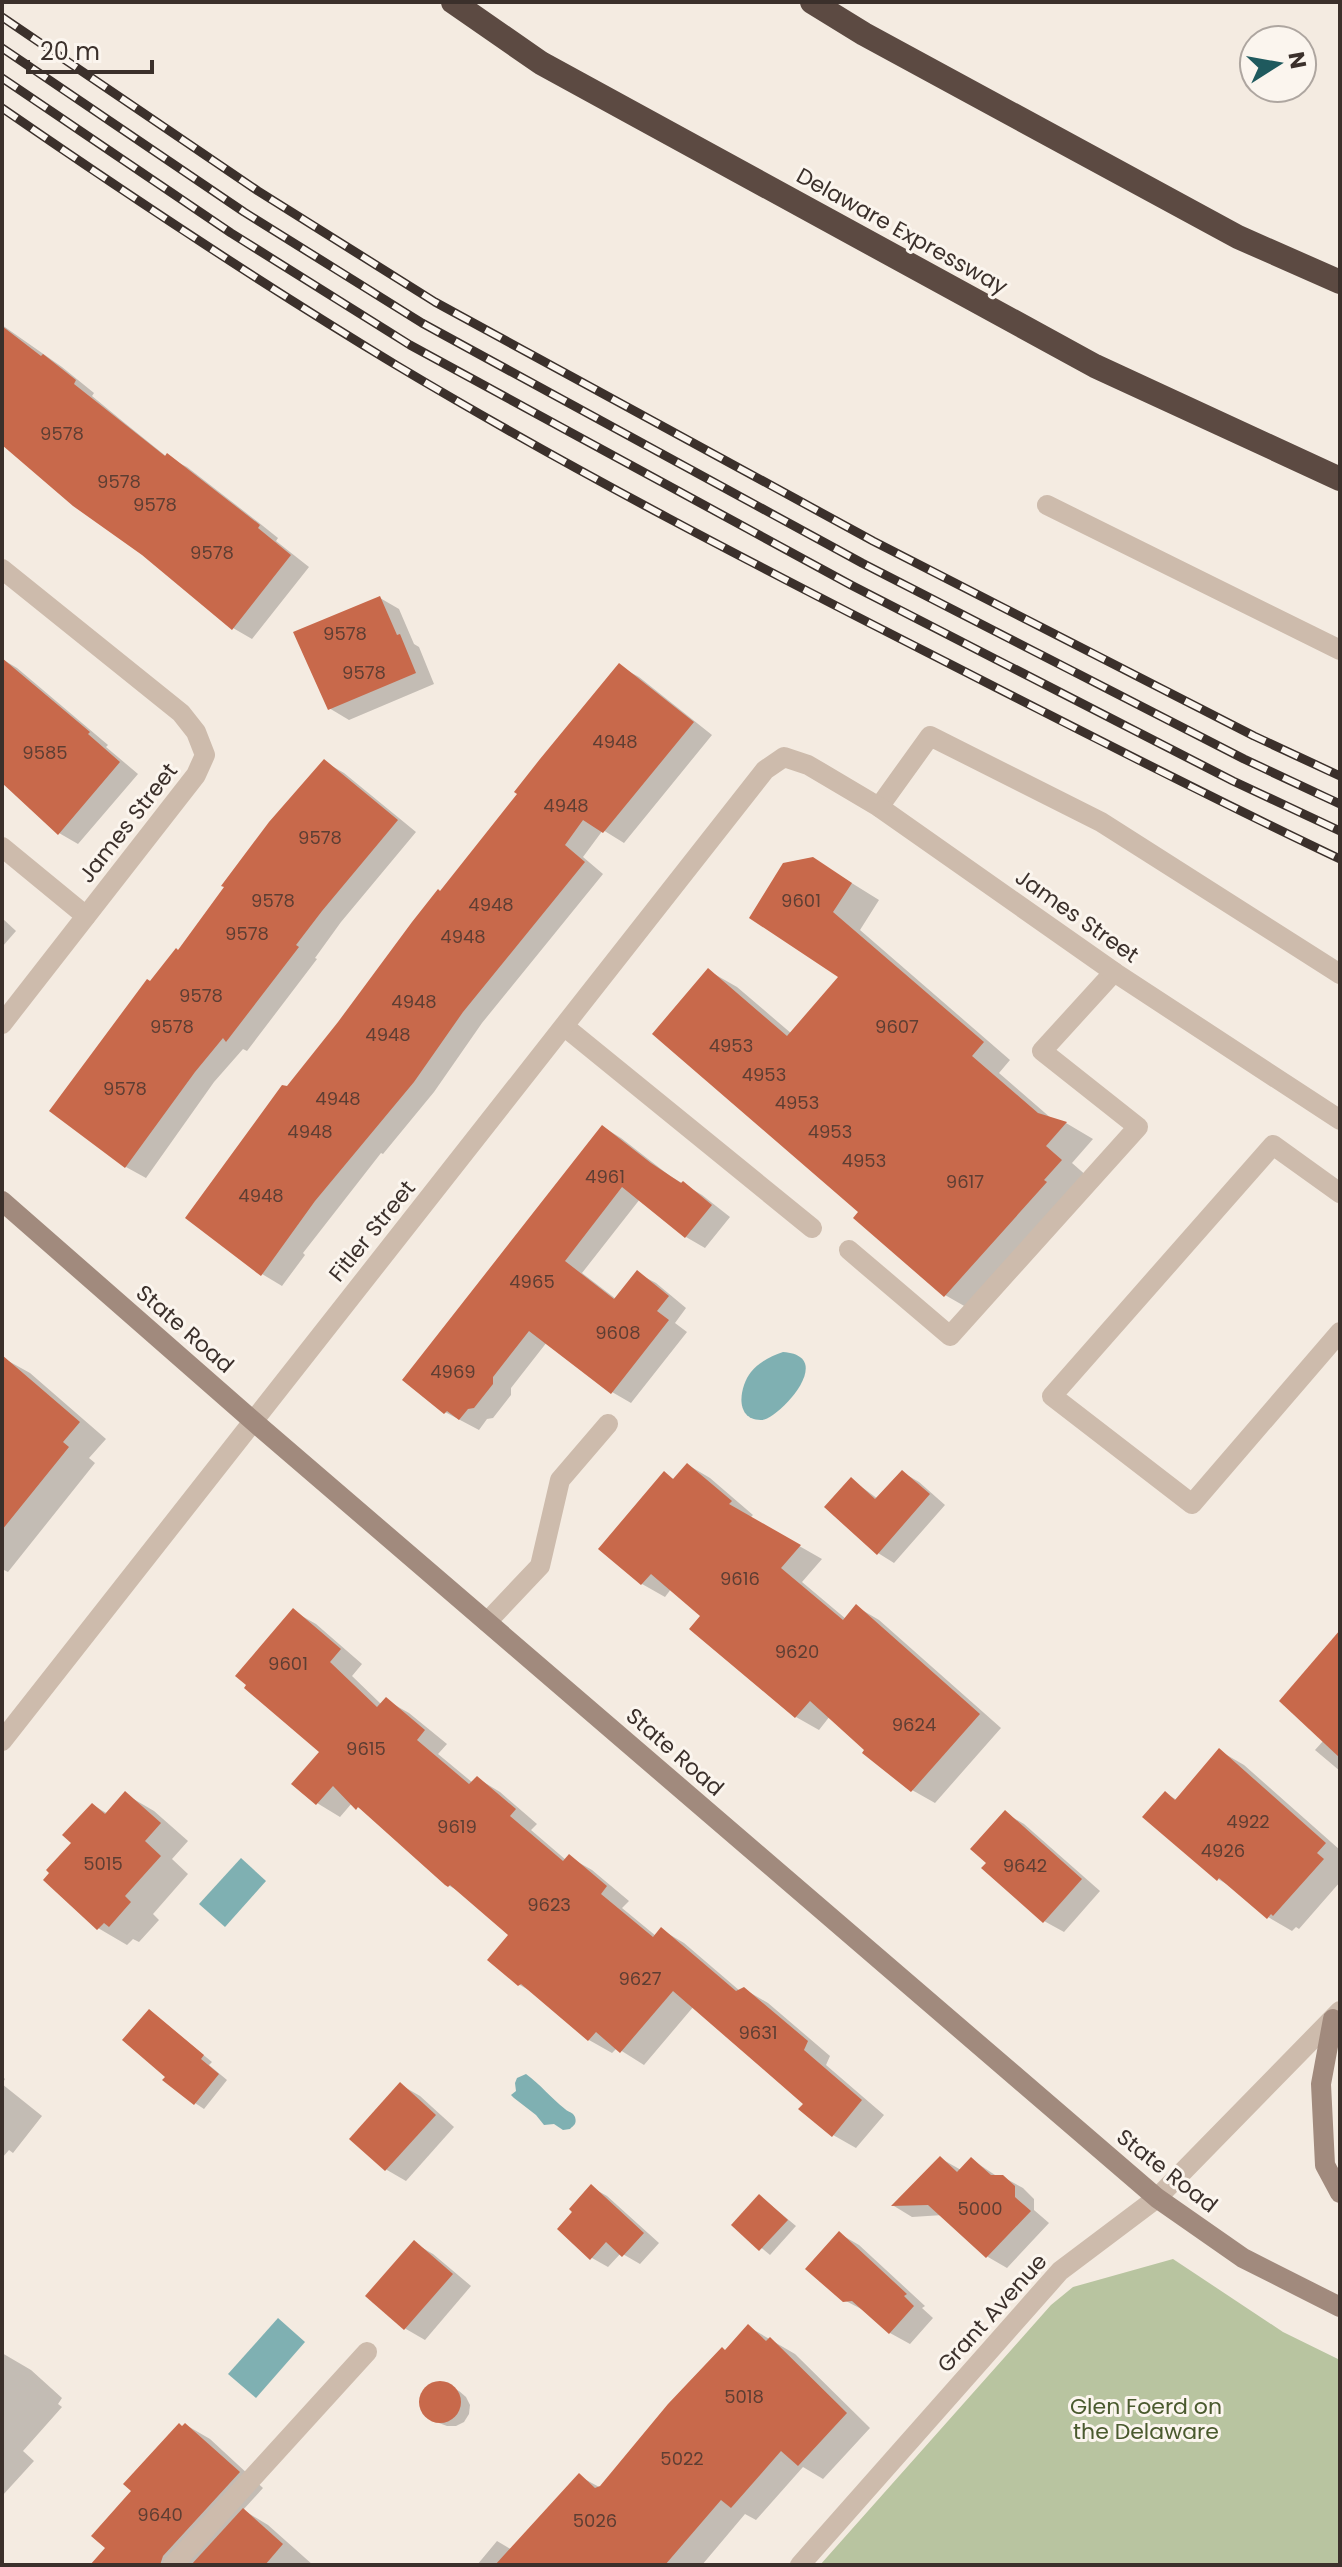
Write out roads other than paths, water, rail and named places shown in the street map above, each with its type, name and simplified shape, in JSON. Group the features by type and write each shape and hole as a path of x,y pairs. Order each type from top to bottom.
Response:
{"highway":[{"name":"Delaware Expressway","path":"453,2 541,63 1095,366 1340,479"},
{"path":"812,2 864,34 1238,237 1340,282"}],"main road":[{"name":"State Road","path":"2,1201 252,1420 1157,2198 1243,2258 1340,2307"},
{"path":"1336,2015 1321,2084 1325,2165 1340,2193"}],"street":[{"path":"1047,505 1340,650"},
{"name":"James Street","path":"2,569 181,713 196,732 205,755 196,775 2,1024"},
{"path":"879,807 930,736 1101,822 1340,974"},
{"name":"James Street","path":"784,757 808,765 879,807 1114,972 1340,1120"},
{"name":"Fitler Street","path":"2,1741 765,770 784,757"},
{"path":"2,847 86,916"},
{"path":"849,1250 950,1336 1138,1127 1042,1051 1114,972"},
{"path":"565,1027 812,1228"},
{"path":"1340,1193 1273,1145 1052,1396 1192,1504 1340,1332"},
{"path":"487,1622 540,1566 560,1480 608,1424"},
{"name":"Grant Avenue","path":"800,2565 1060,2271 1157,2198 1336,2015"},
{"path":"173,2565 367,2352"}],"water":[{"path":"783,1352 799,1356 805,1364 805,1375 780,1410 762,1420 753,1419 743,1409 742,1394 747,1378 761,1362"},
{"path":"241,1858 266,1881 225,1927 199,1904"},
{"path":"526,2074 574,2115 575,2123 570,2129 563,2130 554,2124 544,2125 511,2095 516,2091 517,2078"},
{"path":"278,2318 305,2342 256,2398 228,2374"}],"railway":[{"path":"2,17 258,191 435,302 873,541 1254,736 1340,776"},
{"path":"2,48 244,212 422,323 862,563 1244,759 1340,804"},
{"path":"2,78 231,233 410,345 851,585 1233,781 1340,831"},
{"path":"2,108 296,303 531,443 807,591 1340,859"}],"park label":[{"name":"Glen Foerd on the Delaware","path":"1146,2418"}]}
